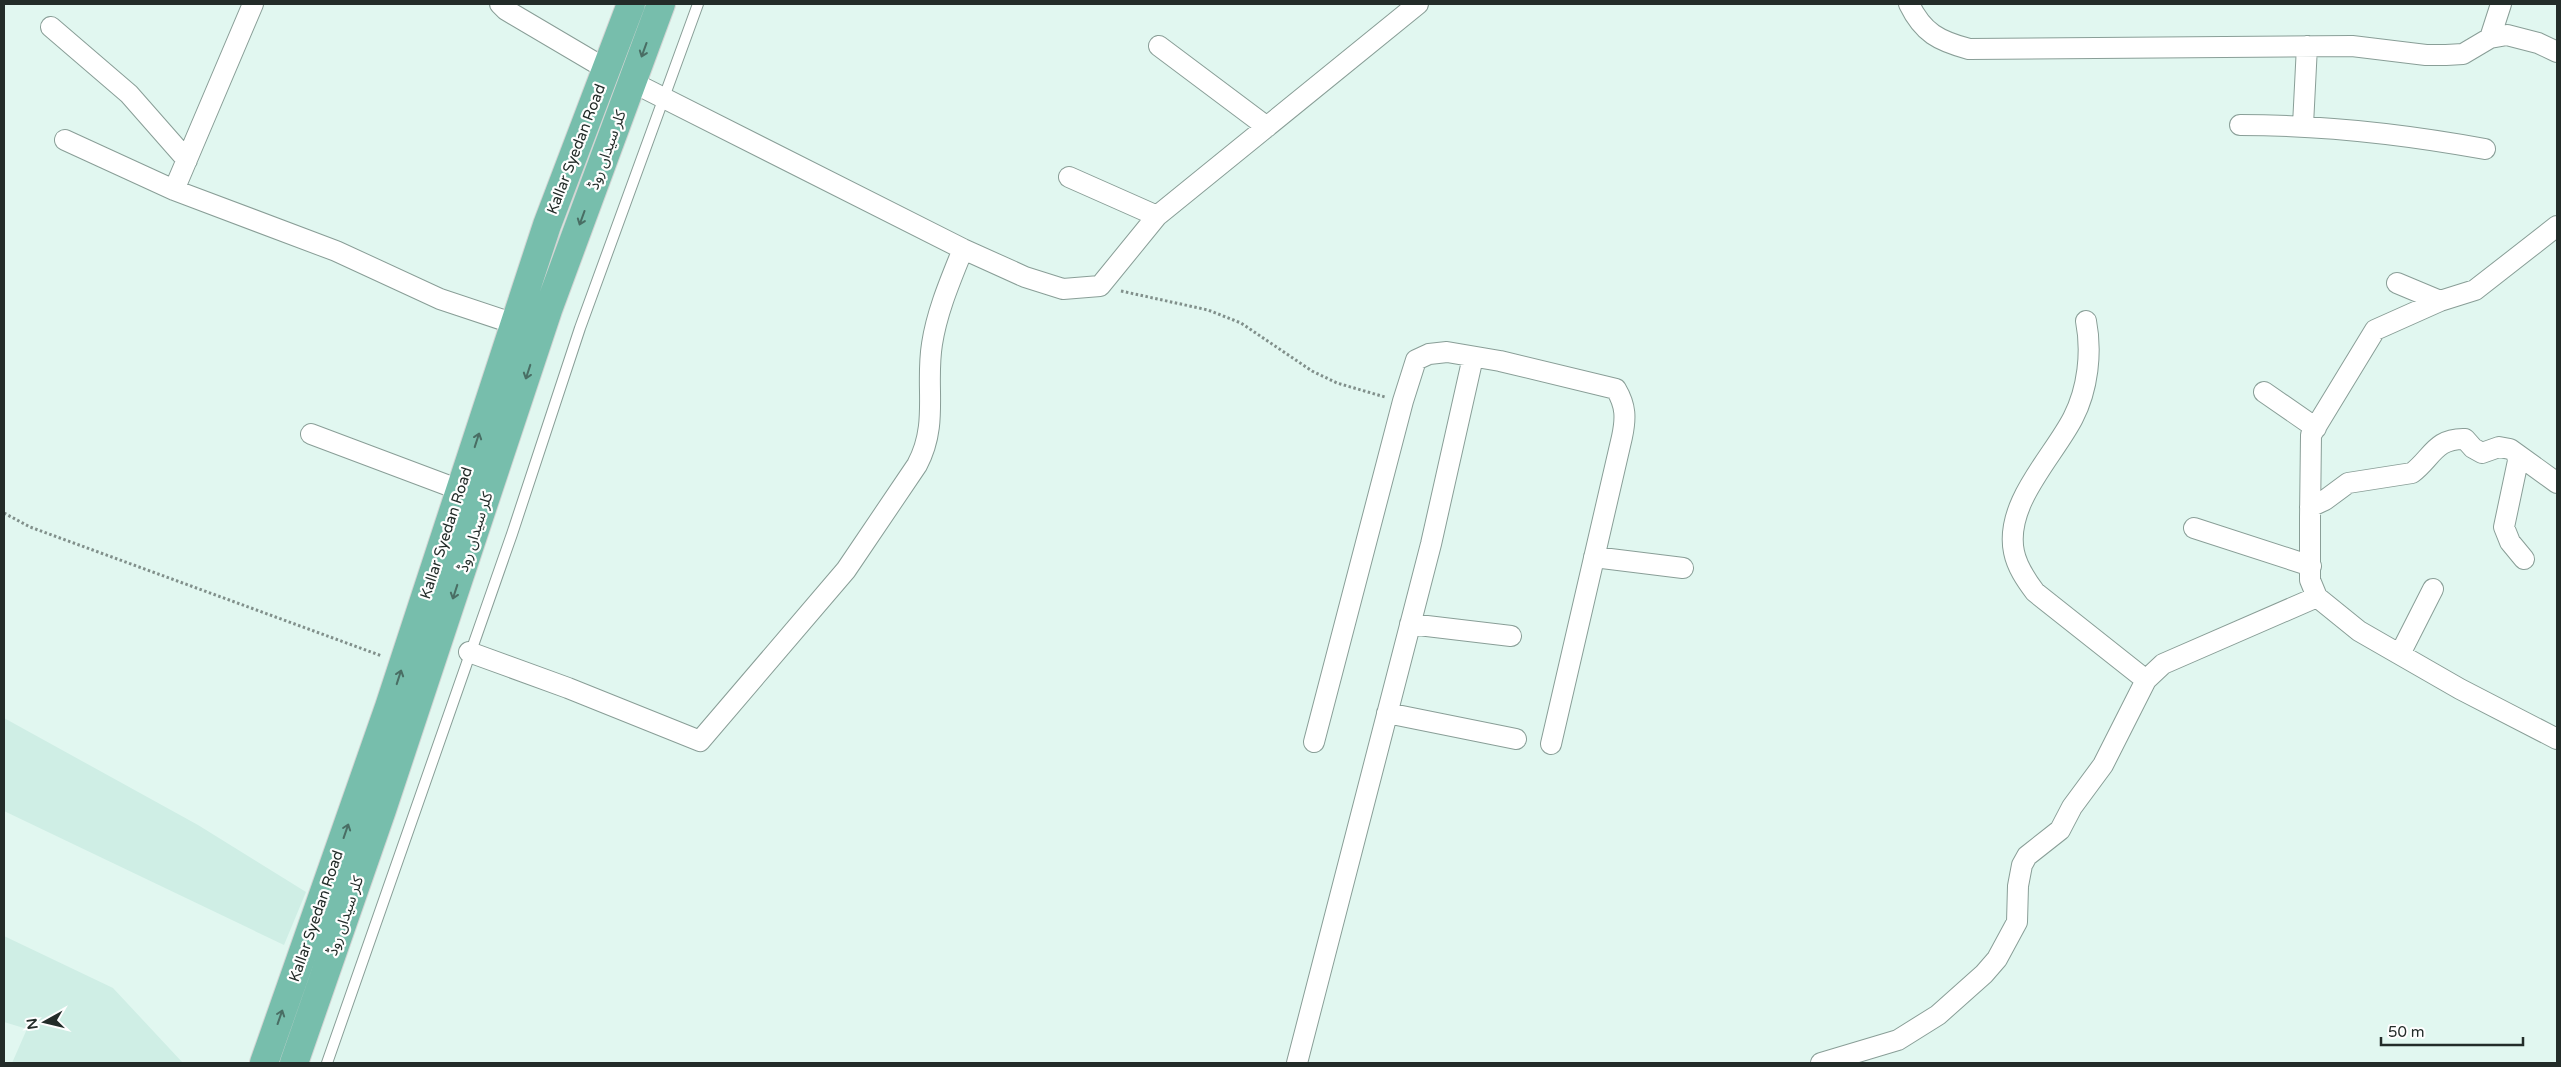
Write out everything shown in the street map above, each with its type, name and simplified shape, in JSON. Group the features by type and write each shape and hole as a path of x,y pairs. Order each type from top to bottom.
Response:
{"highway":[{"name":"Kallar Syedan Road","path":"264,1063 403,664 547,225 631,4"},
{"name":"کلر سیداں روڈ","path":"294,1063 382,810 548,310 661,4"}],"street":[{"path":"174,190 253,4"},
{"path":"500,4 506,10 606,69"},
{"path":"632,82 1025,277 1063,289 1100,286 1156,216 1418,4"},
{"path":"1909,4 1927,32 1947,43 1969,49 2352,46 2426,55 2463,54 2490,38 2507,35 2522,37 2557,52"},
{"path":"2490,38 2500,4"},
{"path":"51,27 129,94 187,160"},
{"path":"1159,46 1267,127"},
{"path":"2303,125 2307,46"},
{"path":"2240,125 2303,125 2354,129 2485,148"},
{"path":"65,140 174,190 336,251 440,299 514,324"},
{"path":"1069,177 1156,216"},
{"path":"2557,226 2475,290 2440,301 2375,330 2311,435 2310,507 2310,580 2317,597 2359,630 2460,689 2557,739"},
{"path":"469,652 568,688 700,741 846,570 922,457 930,431 932,344 945,294 964,248"},
{"path":"2397,284 2440,301"},
{"path":"2086,320 2089,336 2089,356 2082,396 2074,417 2031,483 2012,533 2014,552 2024,576 2035,592 2146,680"},
{"path":"1314,742 1403,401 1416,360 1429,354 1447,352 1500,361 1616,389 1624,402 1626,417 1551,744"},
{"path":"1297,1063 1431,544 1473,357"},
{"path":"2264,392 2316,428"},
{"path":"312,434 460,490"},
{"path":"2310,507 2325,500 2348,483 2412,473 2420,466 2430,452 2439,445 2458,438 2465,439 2473,448 2482,452 2504,448 2510,449 2557,483"},
{"path":"2519,456 2504,527 2510,542 2524,559"},
{"path":"2194,528 2311,566"},
{"path":"1594,557 1683,568"},
{"path":"2400,654 2433,590"},
{"path":"1821,1063 1898,1040 1938,1015 1984,974 1997,959 2017,922 2018,886 2022,865 2027,856 2060,830 2072,807 2103,765 2146,680 2163,664 2253,627 2317,597"},
{"path":"1410,624 1511,636"},
{"path":"1387,713 1516,739"}],"lane":[{"path":"327,1063 469,652 512,534 580,328 698,4"}],"path":[{"path":"1100,286 1208,310 1241,322 1312,371 1337,383 1403,401"},
{"path":"4,514 30,526 403,664"}],"shaded area":[{"path":"4,718 198,825 306,892 284,945 4,811"},
{"path":"4,936 113,988 183,1063 12,1063 27,1029 4,1022"}]}
